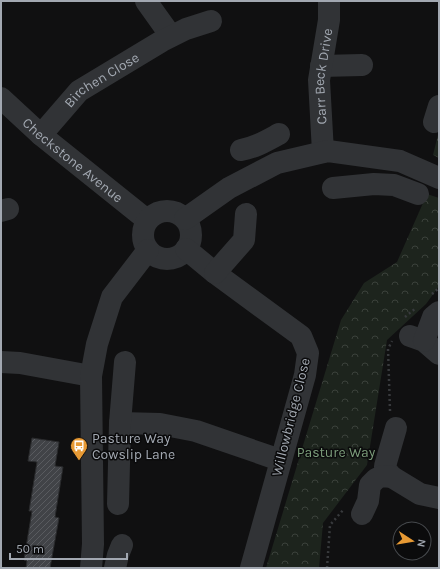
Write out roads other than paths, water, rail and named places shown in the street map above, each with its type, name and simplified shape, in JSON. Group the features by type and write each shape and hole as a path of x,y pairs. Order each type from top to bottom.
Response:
{"street":[{"name":"Carr Beck Drive","path":"323,152 319,80 329,20 329,1"},
{"path":"147,2 179,32"},
{"name":"Birchen Close","path":"41,135 79,91 179,32 211,21"},
{"path":"321,66 362,66"},
{"name":"Checkstone Avenue","path":"1,98 41,135 147,220"},
{"path":"270,166 251,147 279,134"},
{"path":"185,219 229,188 270,166 328,151 400,161 439,178"},
{"path":"333,188 374,184 394,185 409,191 411,166"},
{"path":"166,210 180,214 185,219 191,231 191,237 186,249 174,258 167,259 160,258 148,250 142,235 147,220 159,212 166,210"},
{"path":"215,273 244,240 246,214"},
{"name":"Willowbridge Close","path":"186,249 215,273 301,336 308,353 305,375 251,568"},
{"path":"91,568 93,544 91,376 97,344 112,297 148,250"},
{"path":"425,344 436,314"},
{"path":"1,362 20,363 91,376"},
{"path":"118,504 120,423 125,362"},
{"path":"120,423 160,424 196,430 280,460"},
{"path":"396,428 388,451 385,466 387,471 392,477 420,494 439,498"},
{"path":"362,514 368,502 370,484 382,476 392,477"},
{"path":"111,568 115,568 122,545"}],"place":[{"name":"Pasture Way Cowslip Lane","path":"79,461"}],"park label":[{"name":"Pasture Way","path":"336,452"}]}
